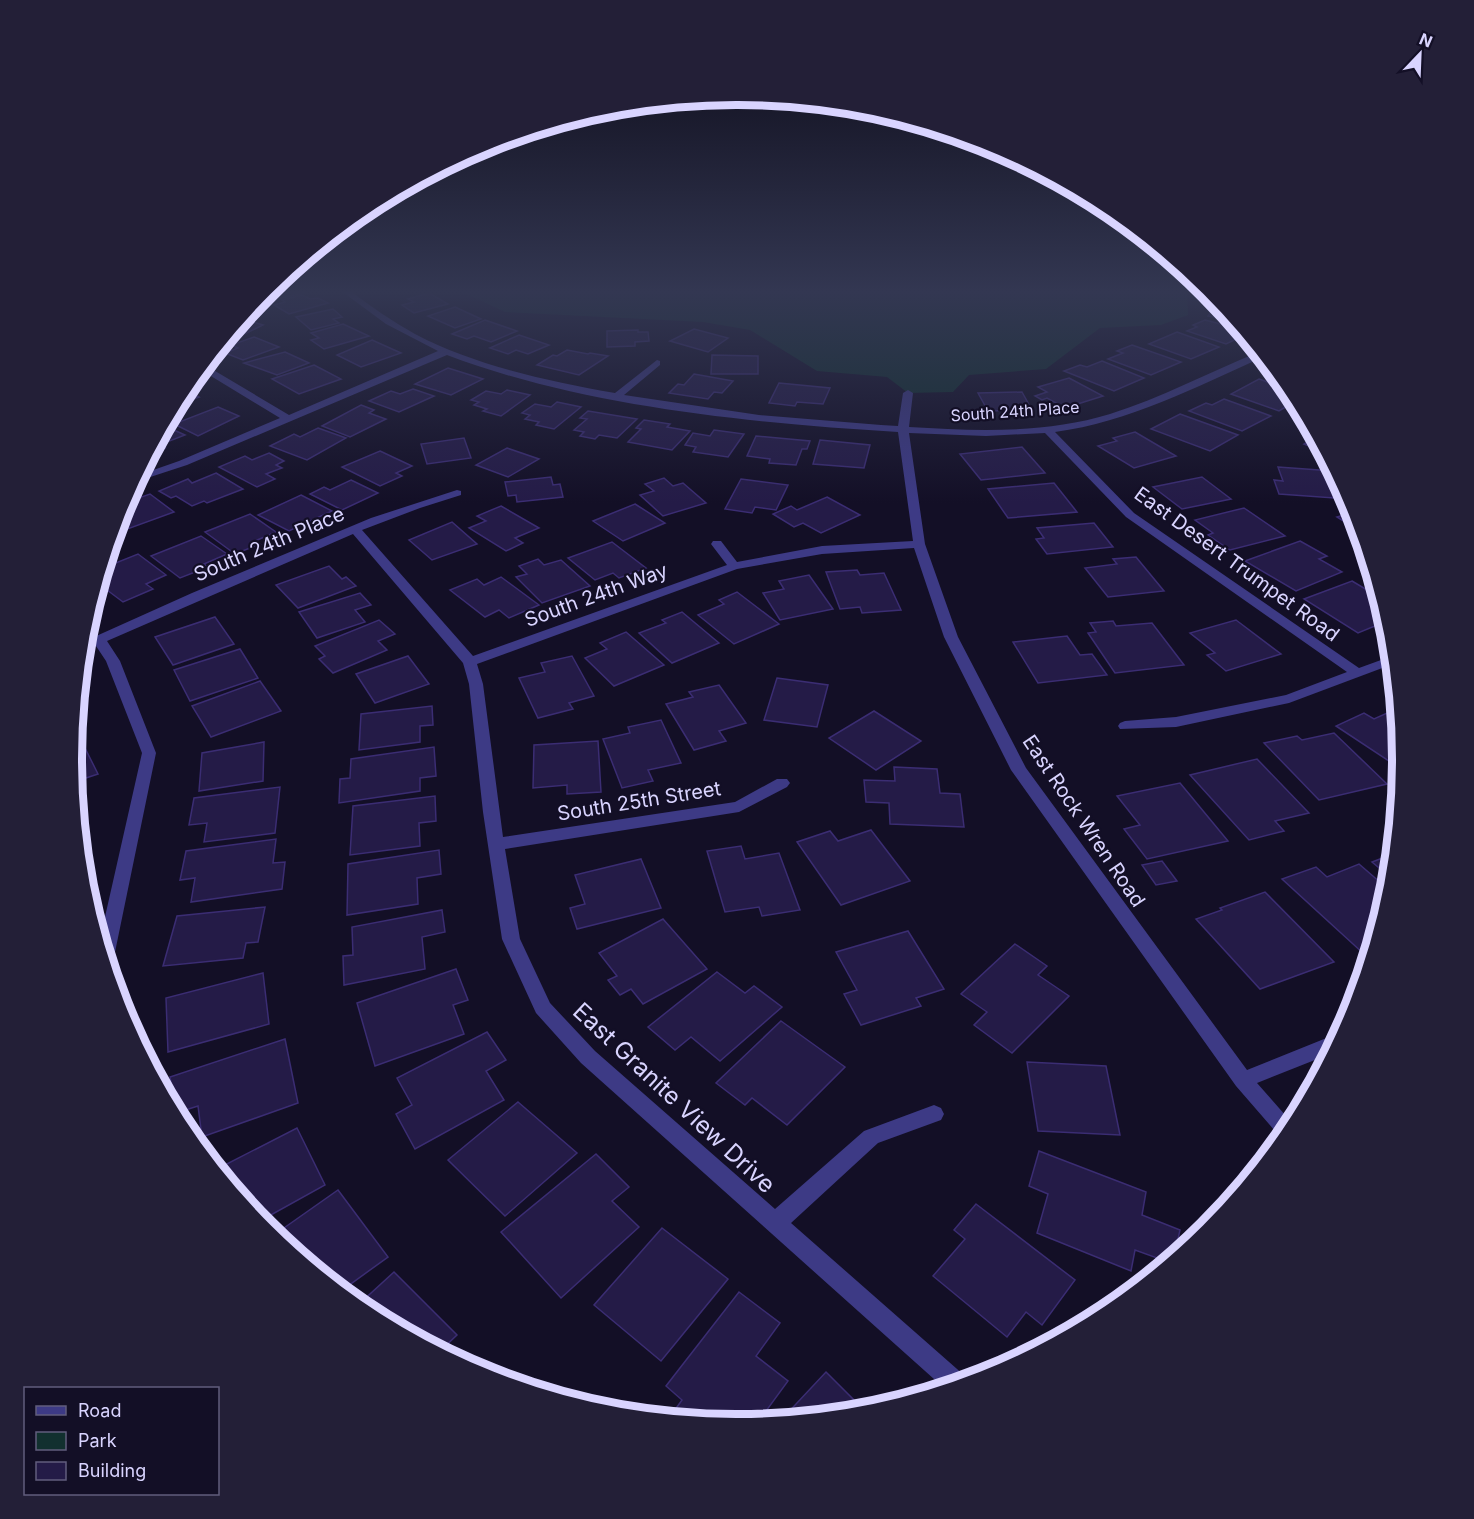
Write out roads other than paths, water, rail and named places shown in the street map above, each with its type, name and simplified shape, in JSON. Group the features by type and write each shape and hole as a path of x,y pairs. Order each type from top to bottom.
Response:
{"street":[{"path":"148,474 183,462 423,361"},
{"name":"South 24th Place","path":"476,361 509,372 615,398 799,423 977,432 1047,429 1090,423 1137,408 1245,361"},
{"path":"615,398 657,363"},
{"path":"210,372 287,418"},
{"name":"East Rock Wren Road","path":"908,393 903,430 919,544 951,637 1019,770 1243,1080 1280,1124"},
{"name":"East Desert Trumpet Road","path":"1047,429 1130,515 1320,649 1359,673"},
{"name":"South 24th Place","path":"108,941 149,753 113,661 99,640 422,501 457,493"},
{"name":"East Granite View Drive","path":"355,529 470,662 476,684 496,844 511,939 543,1008 588,1057 950,1378"},
{"path":"717,544 735,566"},
{"name":"South 24th Way","path":"470,662 735,566 822,550 919,544"},
{"path":"1125,726 1176,722 1289,699 1384,663"},
{"name":"South 25th Street","path":"496,844 739,807 782,783"},
{"path":"1243,1080 1325,1046"},
{"path":"775,1223 871,1137 934,1114"}]}
